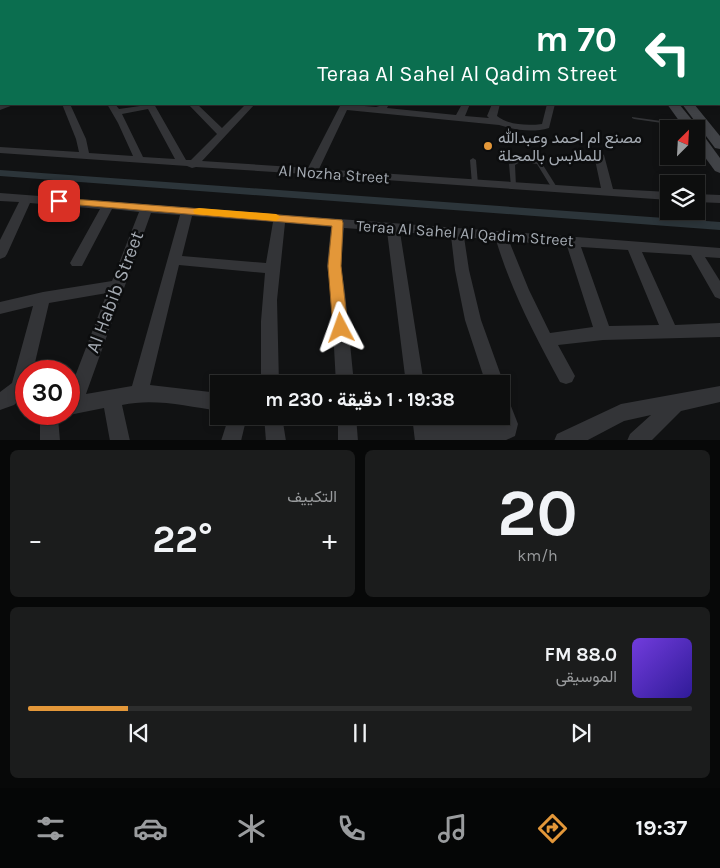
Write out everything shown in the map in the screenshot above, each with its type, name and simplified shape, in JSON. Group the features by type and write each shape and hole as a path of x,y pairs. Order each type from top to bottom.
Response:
{"main road":[{"path":"674,105 685,120"},
{"path":"689,105 720,145"},
{"path":"705,147 720,168"}],"street":[{"path":"66,105 81,139 85,158"},
{"path":"140,161 114,108 156,105 188,164 250,105"},
{"path":"193,105 222,133"},
{"path":"459,118 466,105"},
{"path":"496,105 492,116 498,122"},
{"path":"311,173 344,106 382,107 543,128 546,126 551,105"},
{"name":"Al Nozha Street","path":"0,150 85,158 660,195"},
{"path":"599,155 608,192"},
{"name":"Teraa Al Sahel Al Qadim Street","path":"0,197 187,210 720,253"},
{"path":"0,254 26,198"},
{"path":"705,198 720,199"},
{"path":"77,263 108,204"},
{"name":"Al Habib Street","path":"80,382 147,207"},
{"path":"139,393 187,210"},
{"path":"269,375 267,338 271,268 280,218"},
{"path":"338,223 334,266 338,292 343,375"},
{"path":"393,227 413,375"},
{"path":"457,232 462,270 473,320 492,375"},
{"path":"501,236 510,266 524,300 566,376"},
{"path":"572,241 603,333"},
{"path":"632,246 670,330"},
{"path":"695,251 720,292"},
{"path":"174,260 271,268"},
{"path":"0,308 43,298 116,286"},
{"path":"0,401 8,399 20,388 43,298"},
{"path":"545,340 603,333 720,330"},
{"path":"80,404 139,393 166,394 210,401"},
{"path":"564,440 622,413 720,394"},
{"path":"111,397 120,440"},
{"path":"637,440 676,404"},
{"path":"49,425 50,440"},
{"path":"231,440 235,425"},
{"path":"274,425 276,440"},
{"path":"347,425 348,440"},
{"path":"423,425 425,438 504,431 508,429 509,425"}],"lane":[{"path":"634,118 660,123"},
{"path":"473,160 475,184"},
{"path":"513,186 512,164 519,160 539,163 555,189"}],"waterway":[{"path":"0,173 720,226"}],"slow traffic":[{"path":"199,211 276,217"}],"place":[{"name":"مصنع ام احمد وعبدالله للملابس بالمحلة","path":"488,146"}],"route":[{"path":"59,201 338,223 334,266 341,328"}]}
